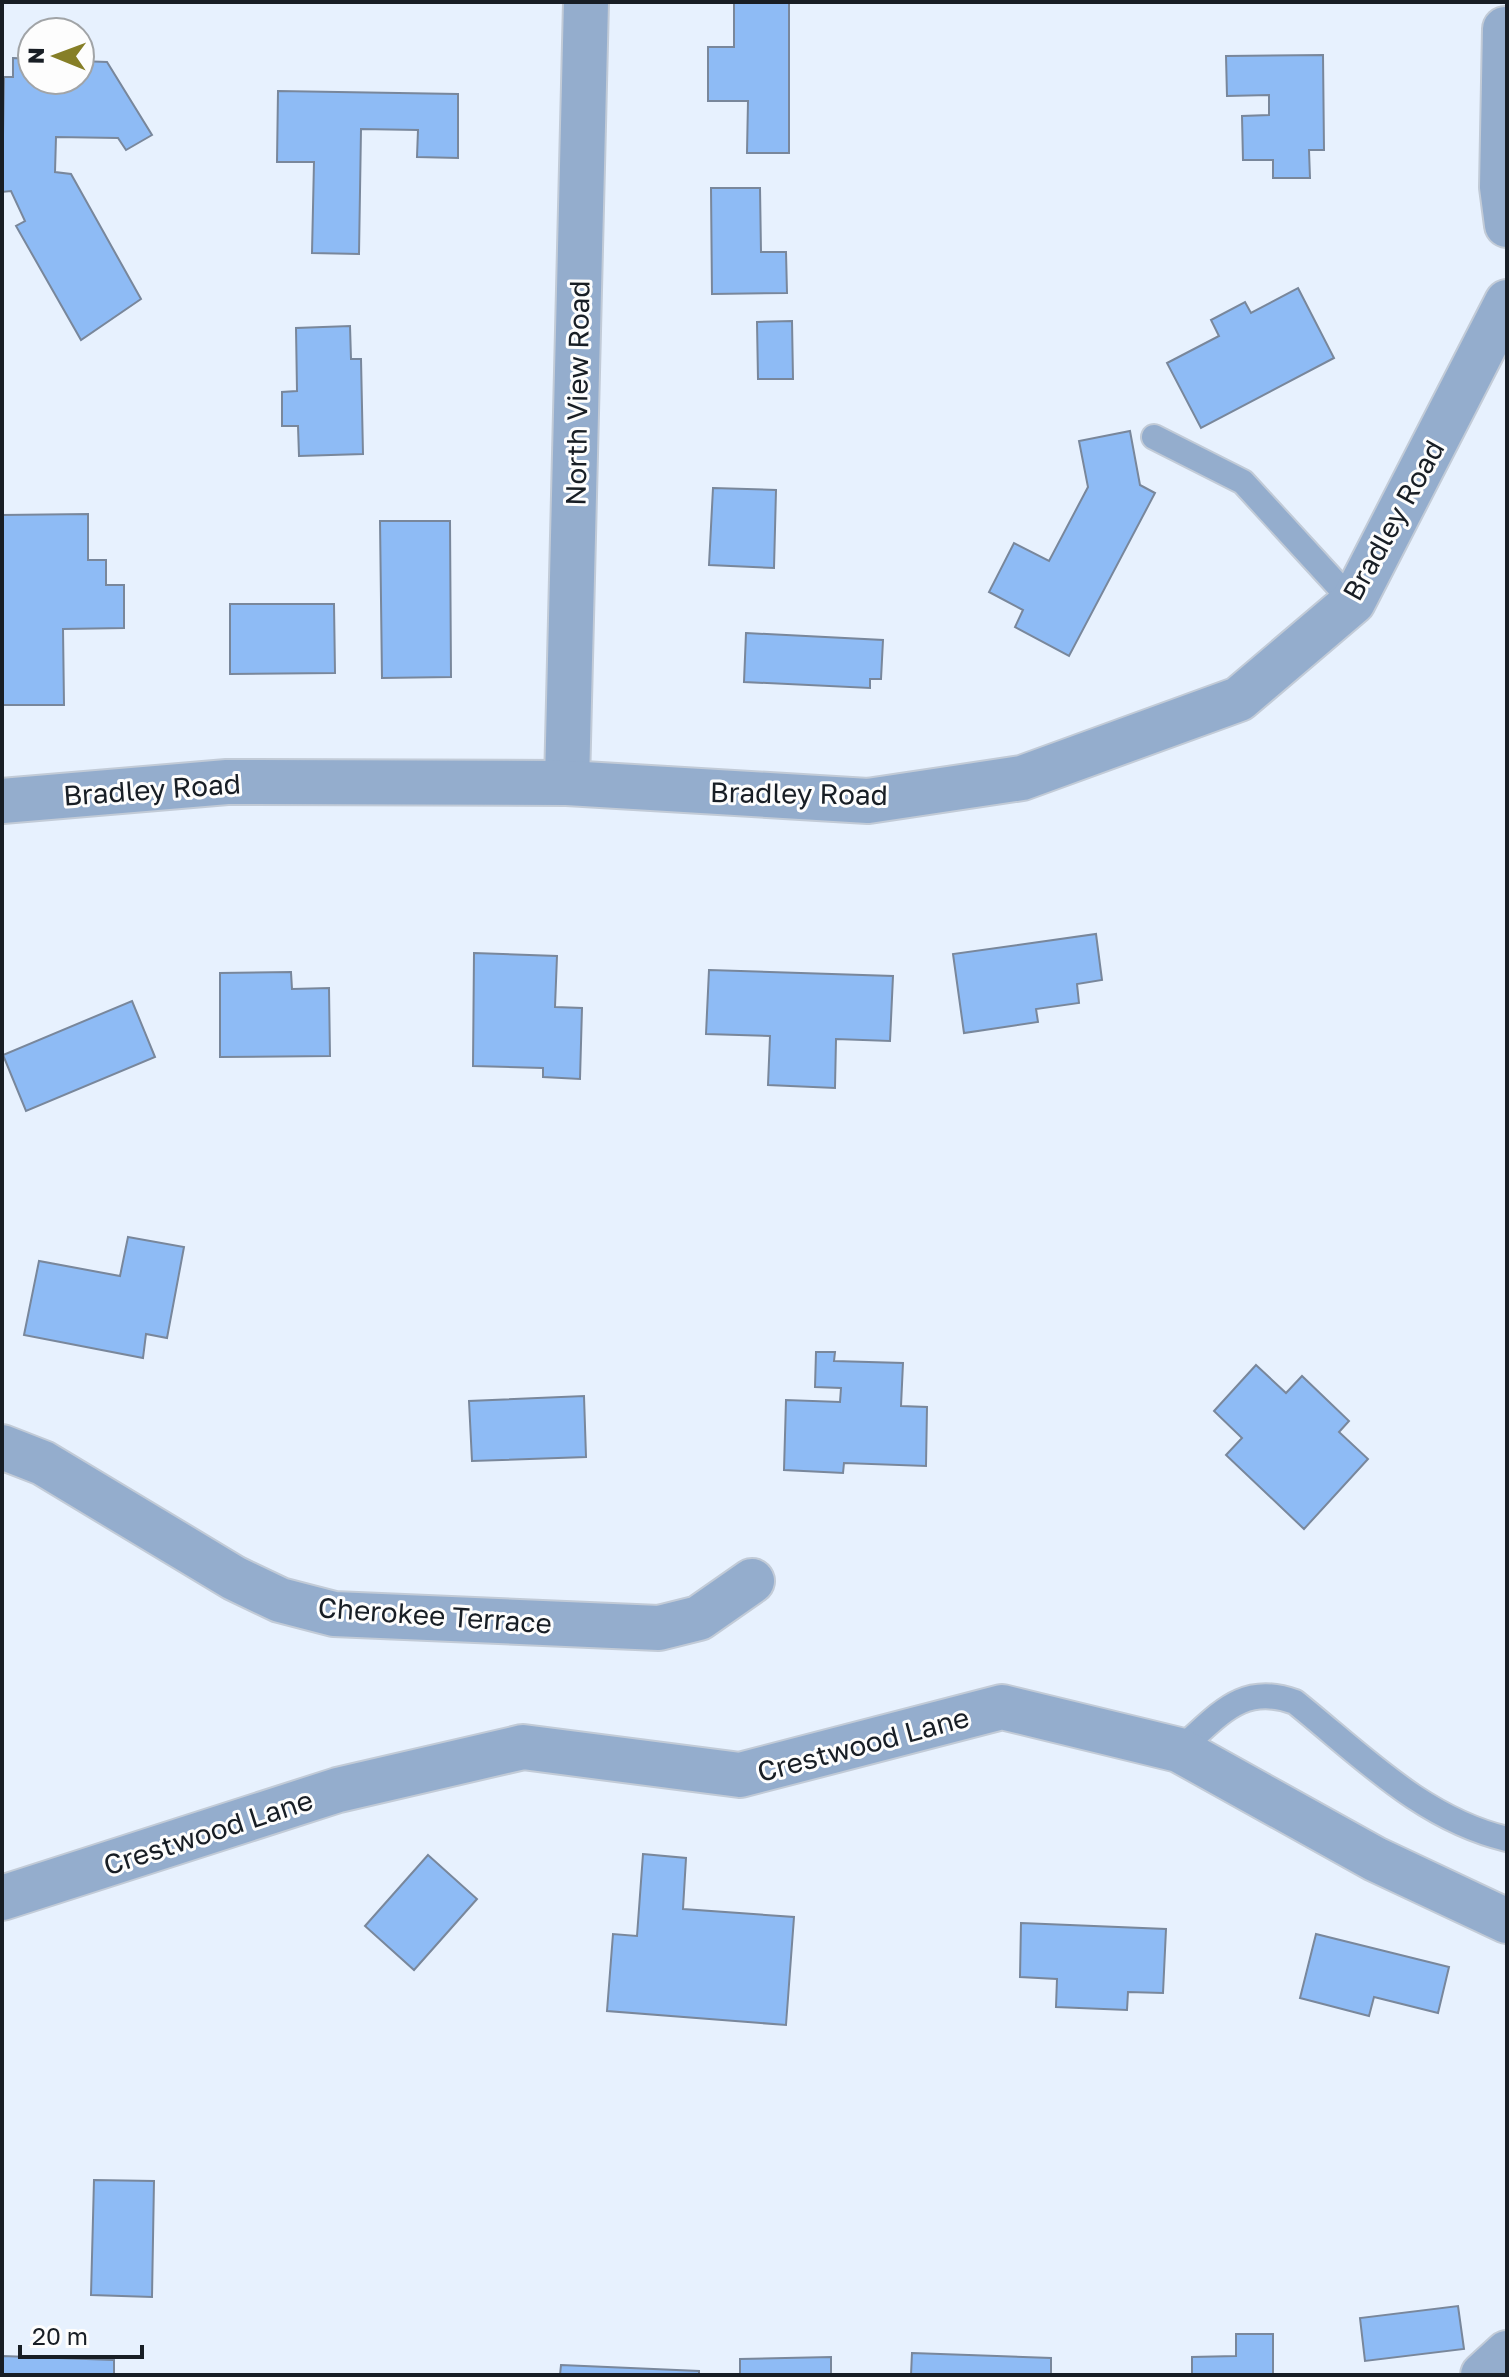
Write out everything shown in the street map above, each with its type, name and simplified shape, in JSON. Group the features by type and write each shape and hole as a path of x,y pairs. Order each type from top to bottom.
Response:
{"street":[{"name":"North View Road","path":"567,783 586,2"},
{"path":"1501,20 1502,187 1507,225"},
{"name":"Bradley Road","path":"2,801 227,782 567,783 868,801 1022,778 1239,699 1353,602 1507,302"},
{"name":"Cherokee Terrace","path":"2,1447 43,1463 234,1578 280,1600 334,1614 659,1628 699,1618 752,1581"},
{"name":"Crestwood Lane","path":"2,1898 338,1790 523,1747 740,1775 1002,1707 1179,1750 1375,1859 1507,1921"},
{"path":"1483,2375 1507,2353"}],"lane":[{"path":"1154,437 1243,482 1353,602"},
{"path":"1179,1750 1234,1703 1254,1694 1278,1695 1295,1702 1389,1781 1437,1813 1475,1832 1507,1839"}],"building":[{"path":"734,2 789,2 789,153 747,153 748,101 708,101 708,47 734,47"},
{"path":"1323,55 1324,150 1309,150 1310,178 1273,178 1273,160 1243,160 1242,116 1269,115 1269,95 1227,96 1226,56"},
{"path":"13,58 16,58 16,96 96,96 96,62 107,62 152,135 126,150 118,138 56,137 55,172 71,174 141,299 81,340 16,226 25,221 11,191 2,192 4,77 13,77"},
{"path":"278,91 458,94 458,158 417,157 418,130 361,129 359,254 312,253 314,162 277,162"},
{"path":"711,188 760,188 761,252 786,252 787,293 712,294"},
{"path":"1298,288 1334,358 1201,428 1167,363 1219,336 1211,320 1245,302 1251,313"},
{"path":"792,321 793,379 758,379 757,322"},
{"path":"350,326 351,359 361,359 363,454 299,456 298,426 282,426 282,392 297,391 296,328"},
{"path":"1130,431 1140,485 1155,493 1069,656 1015,627 1023,610 989,592 1014,543 1049,561 1088,487 1079,441"},
{"path":"713,488 776,490 774,568 709,565"},
{"path":"88,514 88,560 106,560 106,585 124,585 124,628 63,629 64,705 2,705 2,515"},
{"path":"380,521 450,521 451,677 382,678"},
{"path":"230,604 334,604 335,673 230,674"},
{"path":"746,633 883,640 881,679 870,679 870,688 744,682"},
{"path":"1096,934 1102,980 1077,984 1079,1003 1036,1009 1038,1022 964,1033 953,954"},
{"path":"474,953 557,956 555,1007 582,1008 580,1079 543,1077 543,1068 473,1066"},
{"path":"709,970 893,976 890,1041 836,1039 835,1088 768,1085 770,1036 706,1034"},
{"path":"291,972 292,989 329,988 330,1056 220,1057 220,973"},
{"path":"132,1001 155,1057 26,1111 3,1055"},
{"path":"128,1237 184,1247 167,1338 146,1334 143,1358 24,1335 39,1261 120,1276"},
{"path":"816,1352 835,1352 834,1361 903,1363 901,1406 927,1407 926,1466 844,1463 843,1473 784,1470 786,1400 840,1402 841,1388 815,1387"},
{"path":"1256,1365 1286,1393 1302,1376 1349,1421 1339,1432 1368,1459 1304,1529 1226,1455 1242,1438 1214,1411"},
{"path":"584,1396 586,1457 472,1461 469,1401"},
{"path":"643,1854 686,1858 683,1909 794,1917 786,2025 607,2011 613,1934 637,1936"},
{"path":"428,1855 477,1899 414,1970 365,1926"},
{"path":"1021,1923 1166,1929 1163,1993 1128,1992 1127,2010 1056,2007 1057,1979 1020,1977"},
{"path":"1316,1934 1449,1967 1438,2013 1374,1997 1369,2016 1300,1998"},
{"path":"94,2180 154,2181 152,2297 91,2295"},
{"path":"1458,2306 1464,2349 1365,2361 1360,2318"},
{"path":"1236,2334 1273,2334 1273,2375 1192,2375 1192,2357 1236,2356"},
{"path":"912,2353 1051,2358 1051,2375 911,2375"},
{"path":"2,2356 114,2360 114,2375 2,2375"},
{"path":"831,2357 831,2375 740,2375 740,2359"},
{"path":"561,2365 699,2371 699,2375 560,2375"}]}
